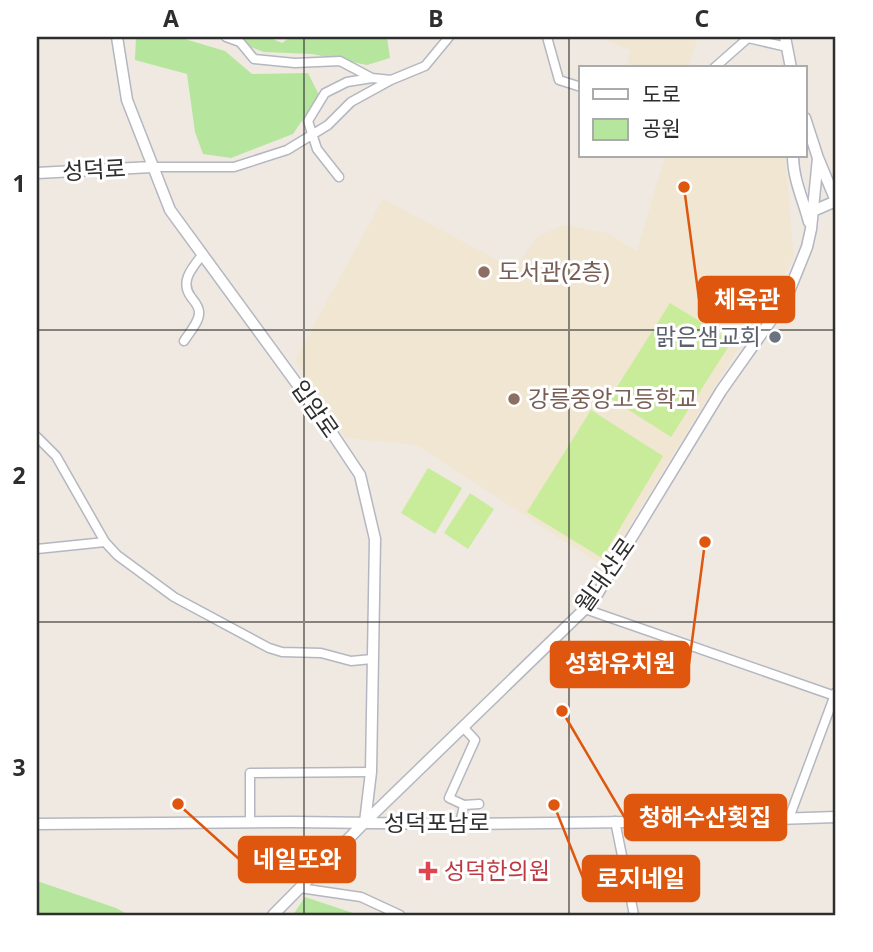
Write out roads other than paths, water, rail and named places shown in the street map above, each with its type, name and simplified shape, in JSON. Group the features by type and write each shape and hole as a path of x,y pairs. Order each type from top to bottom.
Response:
{"street":[{"name":"입암로","path":"117,37 127,100 170,210 316,409 360,475 376,539 371,772 365,822"},
{"path":"226,37 240,42 254,59 295,63 340,61 372,78"},
{"path":"152,167 234,167 287,150 328,125 351,102 391,80 425,66 449,37"},
{"path":"547,37 559,80 579,86"},
{"path":"716,66 748,37 786,42"},
{"path":"778,37 786,42 792,66"},
{"path":"792,37 792,66"},
{"path":"339,177 317,149 308,121 325,93 347,82 372,78 391,80"},
{"path":"806,121 836,201 813,211"},
{"path":"793,158 793,175 800,189 811,229"},
{"name":"월대산로","path":"273,915 593,601 721,391 786,299 802,264 811,229 818,158"},
{"name":"성덕로","path":"37,173 152,167"},
{"path":"184,341 199,317 199,312 187,292 187,278 203,254"},
{"path":"37,438 56,456 105,542 117,555 174,597 269,648 282,652 321,653 351,661 372,659"},
{"path":"37,550 105,542"},
{"path":"585,609 836,694 789,818"},
{"path":"463,727 475,740 449,798 464,805 479,804"},
{"path":"250,822 250,773 371,772"},
{"path":"460,824 464,805"},
{"name":"성덕포남로","path":"37,824 460,824 836,817"},
{"path":"615,821 634,915"},
{"path":"300,888 361,897 400,915"}],"place":[{"name":"체육관","path":"684,187"},
{"name":"도서관(2층)","path":"484,272"},
{"name":"맑은샘교회","path":"775,337"},
{"name":"강릉중앙고등학교","path":"514,399"},
{"name":"성화유치원","path":"705,542"},
{"name":"청해수산횟집","path":"562,711"},
{"name":"네일또와","path":"178,804"},
{"name":"로지네일","path":"554,805"},
{"name":"성덕한의원","path":"428,871"}]}
